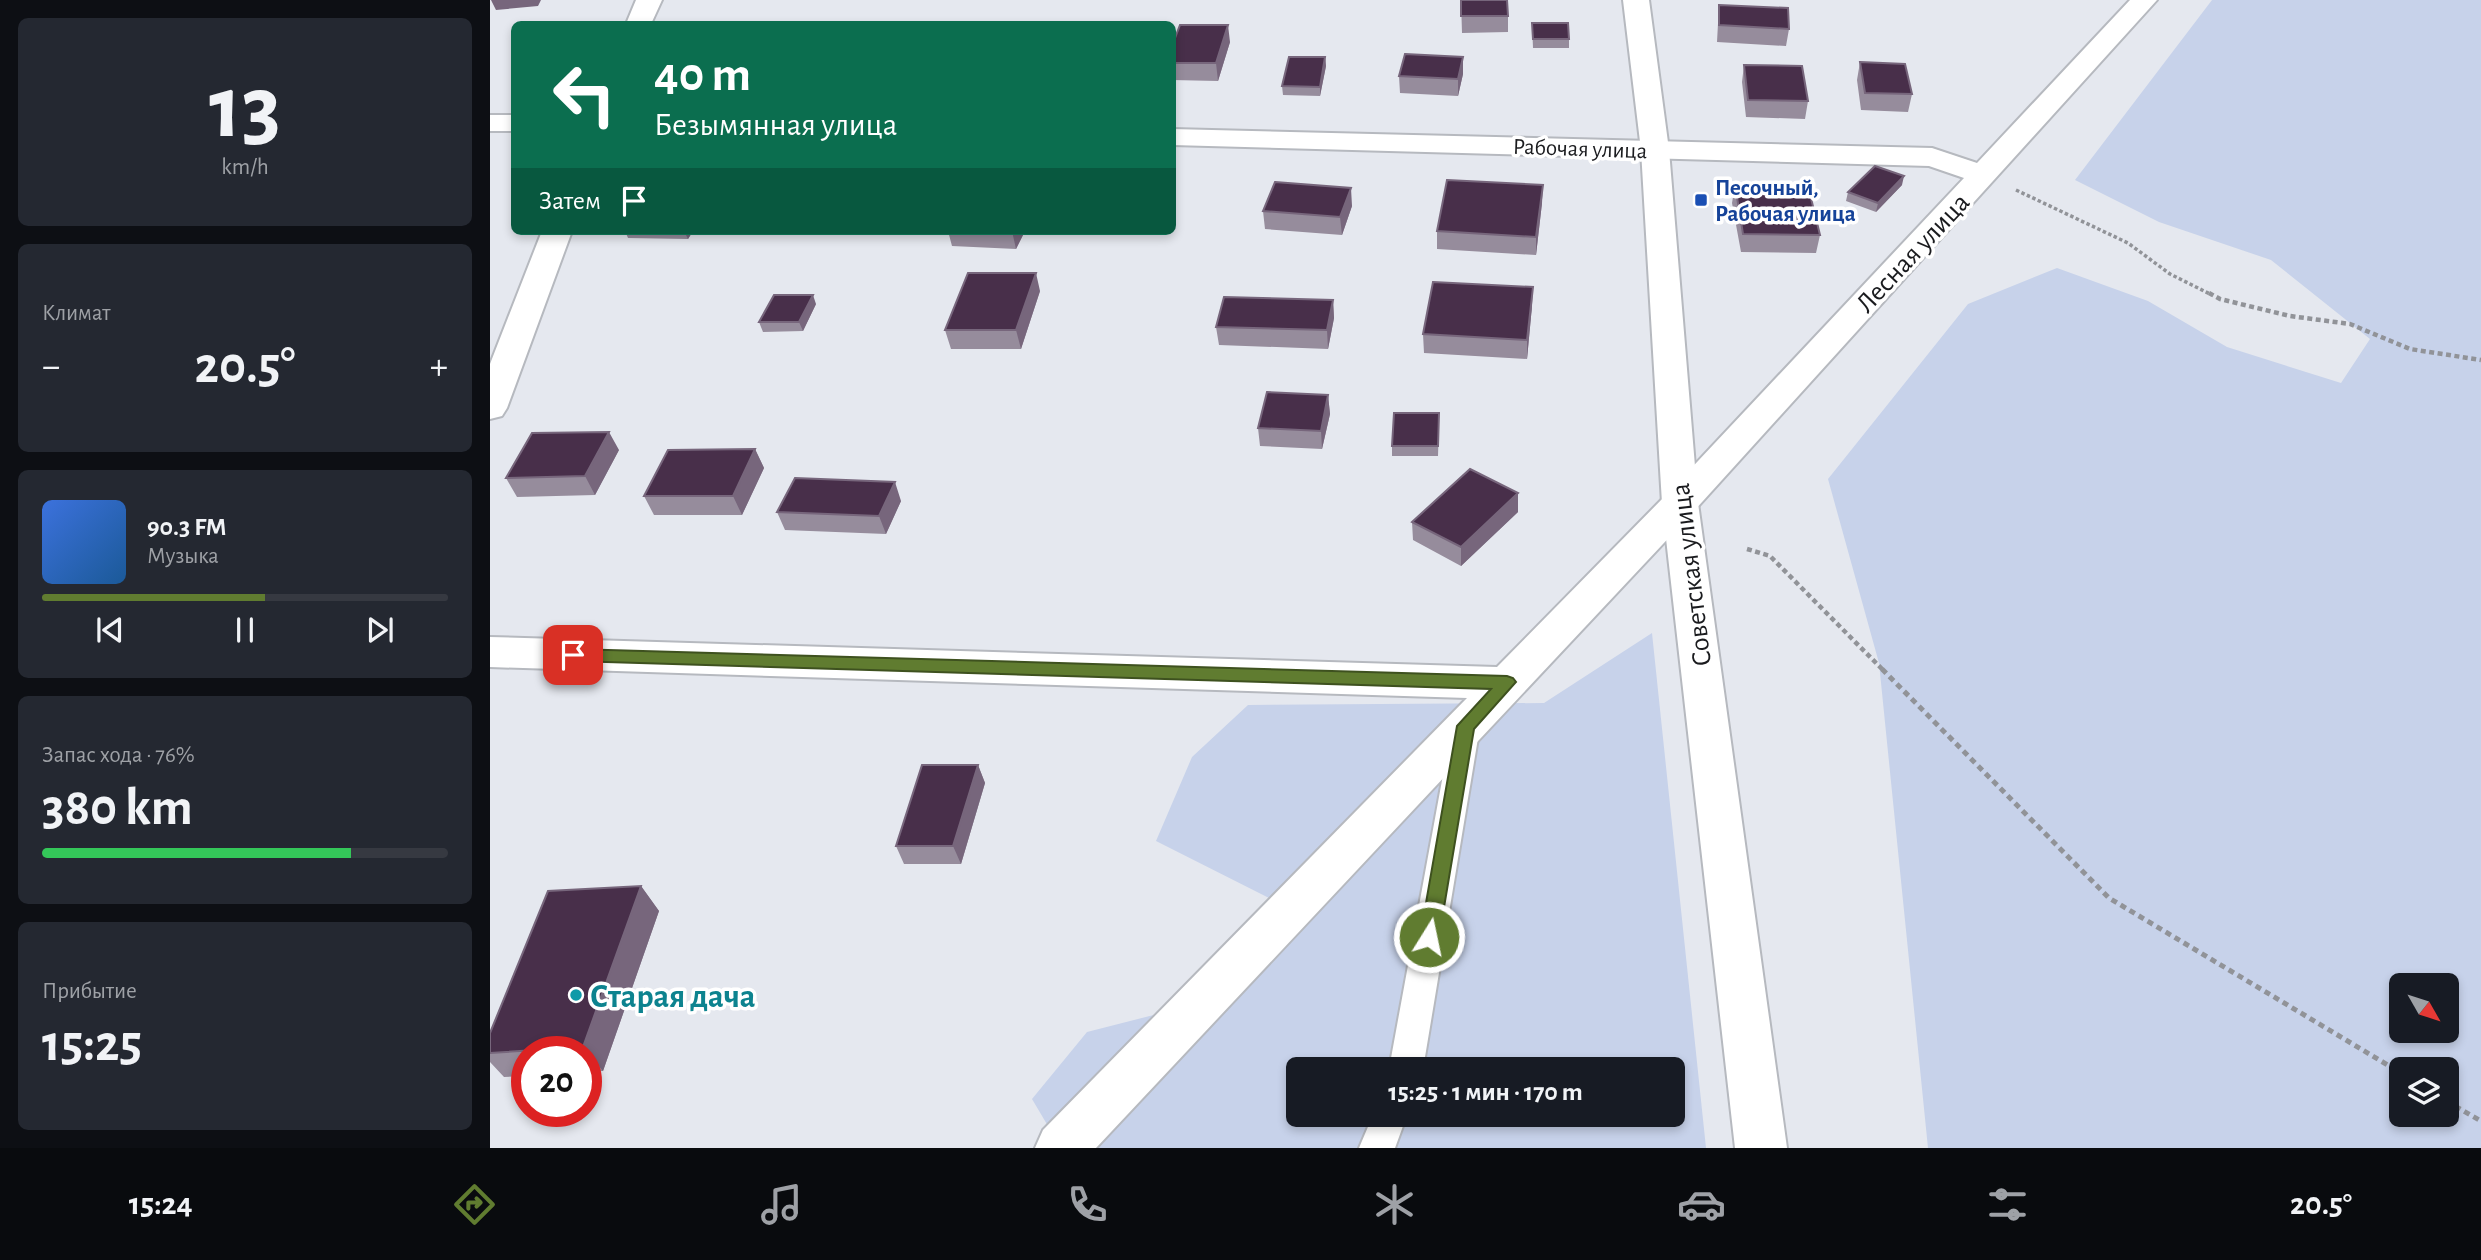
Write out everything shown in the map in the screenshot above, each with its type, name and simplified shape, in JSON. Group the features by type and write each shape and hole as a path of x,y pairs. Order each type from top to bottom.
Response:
{"street":[{"path":"640,21 649,0"},
{"name":"Советская улица","path":"1636,0 1655,150 1680,503 1760,1148"},
{"name":"Лесная улица","path":"1060,1148 1680,503 2144,0"},
{"path":"490,123 511,123"},
{"name":"Рабочая улица","path":"1176,137 1933,157 1984,175"},
{"path":"490,408 555,235"},
{"path":"490,652 1507,682"}],"lane":[{"path":"1408,1057 1466,726"},
{"path":"1377,1148 1385,1127"}],"path":[{"path":"1984,175 2128,243 2170,274 2220,299 2290,316 2350,324 2410,349 2481,360"},
{"path":"1747,549 1770,556 2109,898 2389,1066"},
{"path":"2459,1108 2481,1121"}],"shaded area":[{"path":"2212,0 2481,0 2481,1148 1928,1148 1879,663 1828,479 1968,304 2057,268 2148,301 2227,347 2341,383 2370,339 2271,260 2159,222 2075,180"},
{"path":"1652,633 1706,1148 1061,1148 1032,1099 1087,1032 1228,996 1271,899 1156,841 1192,757 1248,705 1544,703"}],"building":[{"path":"1461,0 1507,0 1508,16 1461,16"},
{"path":"1719,5 1788,8 1789,29 1719,25"},
{"path":"1532,23 1568,23 1569,39 1533,39"},
{"path":"1180,25 1228,25 1216,63 1176,63 1176,36"},
{"path":"1405,54 1463,57 1458,79 1399,76"},
{"path":"1289,57 1325,57 1320,87 1282,86"},
{"path":"1860,62 1905,64 1912,94 1865,93"},
{"path":"1744,65 1802,66 1808,101 1748,100"},
{"path":"1875,166 1904,176 1878,203 1848,192"},
{"path":"1447,180 1543,185 1536,237 1437,231"},
{"path":"1275,182 1351,188 1340,217 1263,211"},
{"path":"1735,185 1808,186 1820,235 1743,234"},
{"path":"968,273 1036,273 1016,330 945,330"},
{"path":"1433,282 1533,287 1527,340 1423,334"},
{"path":"774,295 813,295 799,322 759,322"},
{"path":"1224,297 1333,300 1327,330 1216,327"},
{"path":"1267,392 1328,395 1321,431 1258,428"},
{"path":"1394,413 1439,413 1438,446 1392,446"},
{"path":"609,432 585,476 506,478 532,433"},
{"path":"755,449 733,496 644,496 668,450"},
{"path":"1470,469 1518,493 1461,547 1412,522"},
{"path":"795,478 895,482 879,516 777,512"},
{"path":"922,765 978,765 953,846 896,846"},
{"path":"641,886 587,1036 511,1036 511,1052 490,1053 490,1033 548,891"}],"place":[{"name":"Песочный, Рабочая улица","path":"1701,200"},
{"name":"Старая дача","path":"576,995"}],"route":[{"path":"573,655 1507,682 1466,726 1429,937"}]}
